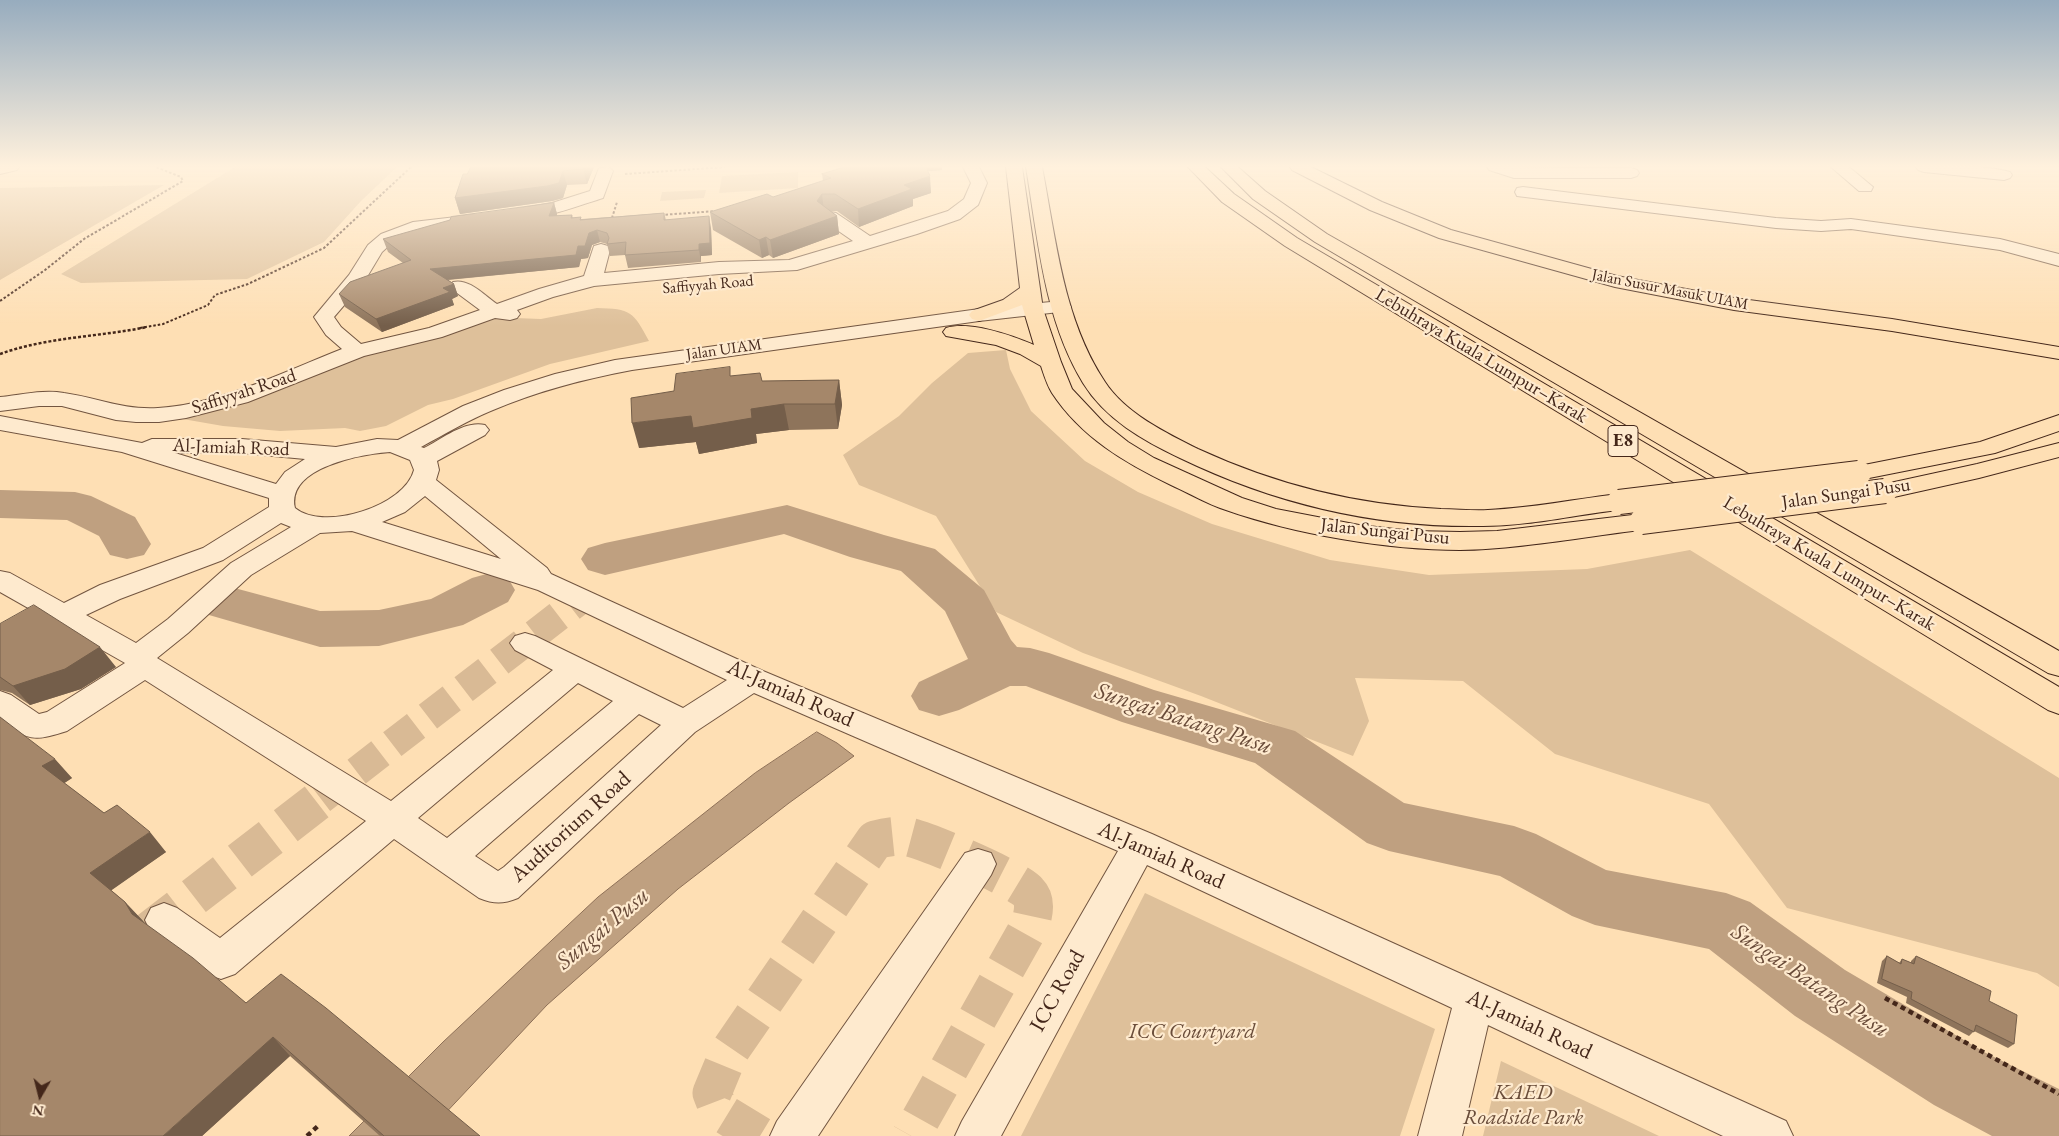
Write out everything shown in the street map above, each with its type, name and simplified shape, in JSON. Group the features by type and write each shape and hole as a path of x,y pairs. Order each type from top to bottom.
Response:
{"main road":[{"name":"Jalan Sungai Pusu","path":"1021,220 1033,307 1050,362 1062,391 1078,410 1119,447 1152,467 1232,504 1272,516 1359,533 1412,539 1460,541 1497,538 1885,491 1979,472 2059,450"},
{"name":"Jalan Sungai Pusu","path":"1045,220 1063,313 1081,359 1095,384 1126,415 1166,442 1223,470 1293,494 1382,513 1426,517 1488,518 1859,473 2012,441 2059,422"},
{"name":"Lebuhraya Kuala Lumpur–Karak","path":"1260,220 1291,242 2059,702"},
{"name":"Lebuhraya Kuala Lumpur–Karak","path":"1295,220 1321,238 2059,665"},
{"name":"Jalan Susur Masuk UIAM","path":"1411,220 1445,234 1615,282 1734,304 1892,325 2018,344 2059,353"},
{"path":"1892,325 2059,342"},
{"path":"954,332 983,335 1017,345 1050,362"}],"street":[{"path":"358,351 333,331 324,317 357,278 375,249 387,238 413,227 470,220"},
{"path":"834,220 868,243"},
{"name":"Saffiyyah Road","path":"0,404 39,399 63,399 116,413 159,415 186,411 240,397 358,351 435,333 546,293 593,280 719,268 790,266 940,220"},
{"path":"1744,220 1776,224 1821,226 1851,224 2000,245 2059,260"},
{"name":"Saffiyyah Road","path":"613,296 681,286 816,277 887,254 911,230"},
{"path":"593,280 601,250"},
{"path":"460,286 495,312"},
{"name":"Saffiyyah Road","path":"495,312 516,315 584,302"},
{"name":"Jalan UIAM","path":"416,462 510,413 599,382 755,352 979,315 1033,307 1063,313"},
{"name":"Jalan UIAM","path":"755,352 954,332 1033,307"},
{"name":"Saffiyyah Road","path":"0,417 13,408 39,399"},
{"name":"Al-Jamiah Road","path":"0,423 126,446 282,502 289,517 314,525 352,522 376,516 396,506 413,494 416,462"},
{"name":"Al-Jamiah Road","path":"126,446 242,446 336,454 378,446 416,462 548,583"},
{"name":"Al-Jamiah Road","path":"282,502 289,483 301,472 336,454"},
{"path":"47,615 213,554 245,535 282,502"},
{"name":"Al-Jamiah Road","path":"352,522 548,583 752,679 1140,846 1771,1136"},
{"path":"0,702 34,727 56,722 141,661 241,569 314,525"},
{"path":"213,554 241,569"},
{"name":"Auditorium Road","path":"0,580 47,615 141,661 393,820 492,887 505,887 517,878 684,723 752,679"},
{"path":"525,643 684,723"},
{"path":"164,920 222,961 576,668"},
{"path":"448,858 636,698"},
{"name":"ICC Road","path":"977,1136 1140,846"},
{"path":"792,1136 978,864"},
{"path":"1440,1136 1474,1000"}],"path":[{"path":"0,300 45,270 84,239 117,220"},
{"path":"0,354 16,348 68,338 112,334 163,324 208,305 215,295 248,284 324,248 353,220"},
{"path":"1885,998 2059,1094"},
{"path":"307,1136 319,1125"}],"green space":[{"path":"0,220 104,220 0,280"},
{"path":"149,220 344,220 324,242 247,279 81,283 61,274"},
{"path":"597,308 617,309 630,314 639,323 649,341 550,364 453,399 428,405 386,426 360,431 345,428 280,431 223,426 177,418 358,355 490,317 541,319"},
{"path":"1006,350 1010,369 1031,411 1085,461 1138,492 1212,524 1330,560 1429,575 1587,569 1690,550 2059,778 2059,987 2037,973 1787,908 1709,804 1555,754 1463,681 1355,678 1369,721 1353,756 1201,696 1083,653 996,612 936,516 859,485 843,455 899,416 932,383 968,353"},
{"name":"ICC Courtyard","path":"1145,893 1435,1029 1400,1136 1021,1136"},
{"name":"KAED Roadside Park","path":"1501,1061 1659,1136 1483,1136"}],"water":[{"path":"817,732 837,743 854,756 789,803 678,889 547,1005 424,1136 349,1136 443,1042 598,897 755,773"}],"building":[{"path":"450,220 709,220 710,243 699,244 699,250 625,255 626,242 607,244 609,238 607,233 597,230 589,233 585,246 578,246 576,255 430,269 454,284 443,288 450,292 376,319 339,294 350,282 411,260 383,239"},
{"path":"724,220 826,220 770,240 766,237 759,240"},
{"path":"730,367 730,376 760,373 762,381 839,380 835,404 784,404 751,409 752,418 693,428 691,416 632,423 631,398 674,391 676,374"},
{"path":"34,605 100,647 65,669 13,686 0,677 0,624"},
{"path":"0,717 55,759 42,766 104,813 117,805 150,832 90,873 125,902 132,914 193,958 246,1003 281,974 326,1008 480,1136 384,1136 273,1037 163,1136 0,1136"},
{"path":"1887,956 1901,964 1902,959 1914,964 1916,956 1991,991 1989,1001 2017,1015 2014,1044 1976,1025 1974,1032 1911,999 1912,992 1882,979"}],"waterway":[{"name":"Sungai Batang Pusu","path":"0,504 75,506 118,527 127,544"},
{"name":"Sungai Batang Pusu","path":"605,559 787,519 867,546 918,560 966,602 990,651 1003,666"},
{"name":"Sungai Batang Pusu","path":"227,603 320,629 379,628 445,613 490,590"},
{"name":"Sungai Pusu","path":"939,696 1003,666"},
{"name":"Sungai Batang Pusu","path":"1003,666 1030,667 1142,707 1275,747 1389,825 1514,853 1595,896 1726,923 1820,993 1960,1079 2059,1130"}],"tunnel":[{"path":"321,799 582,598"},
{"path":"148,932 323,797"},
{"path":"760,1136 719,1111 712,1093 729,1052 875,840 901,836 934,845 1007,878 1021,886 1033,900 1033,913 1030,925 911,1136"}]}
